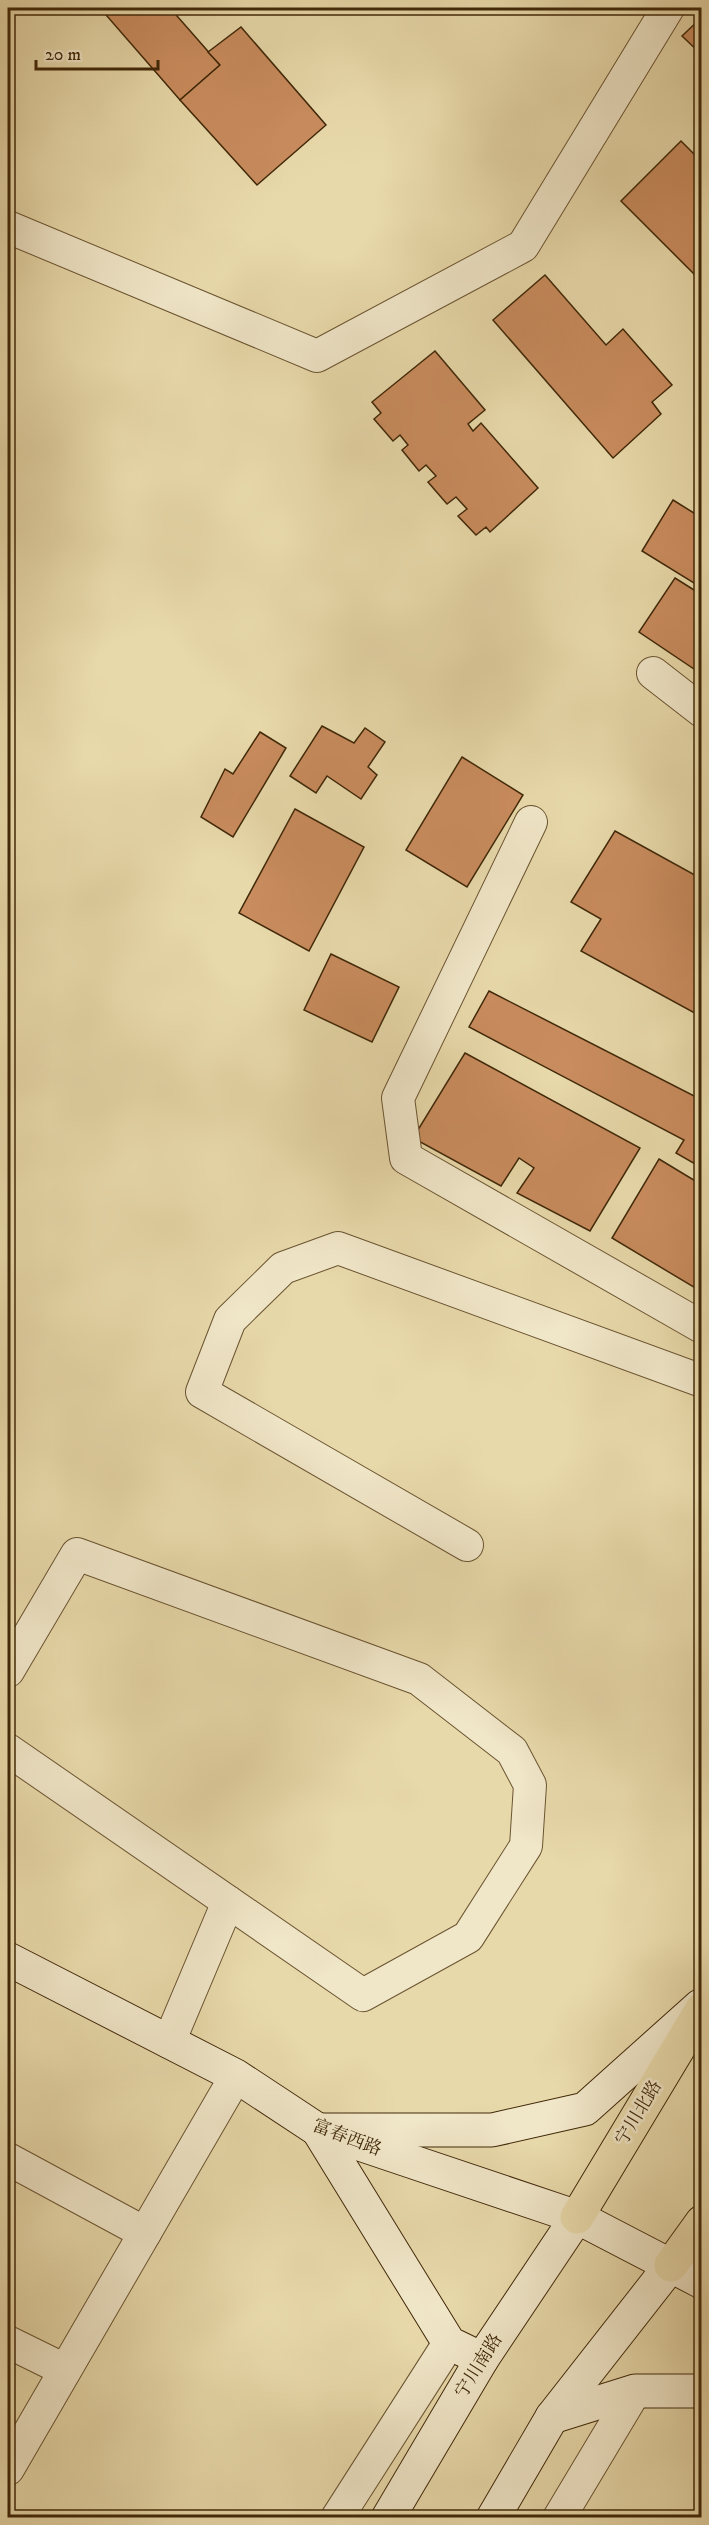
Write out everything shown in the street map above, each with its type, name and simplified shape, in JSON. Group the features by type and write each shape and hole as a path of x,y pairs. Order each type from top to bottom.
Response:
{"main road":[{"name":"富春西路","path":"8,1959 236,2076 318,2130 577,2217 702,2282"},
{"path":"318,2130 492,2130 585,2109 702,2004"},
{"name":"宁川北路","path":"577,2217 702,2009"},
{"path":"318,2130 449,2343 482,2360"},
{"name":"宁川南路","path":"388,2517 482,2360 577,2217"},
{"path":"493,2517 552,2417 702,2222"},
{"path":"552,2417 635,2391 702,2391"}],"street":[{"path":"8,228 316,356 523,246 668,8"},
{"path":"653,673 702,711"},
{"path":"531,822 398,1098 406,1158 702,1327"},
{"path":"466,1545 202,1392 230,1320 283,1268 338,1248 702,1381"},
{"path":"8,1671 78,1554 418,1679 512,1751 530,1785 526,1846 468,1937 363,1995 8,1750"},
{"path":"169,2042 228,1902"},
{"path":"8,2469 236,2076"},
{"path":"8,2159 145,2233"},
{"path":"8,2342 64,2370"},
{"path":"337,2517 449,2343"},
{"path":"558,2517 635,2391"}],"building":[{"path":"100,8 170,8 220,65 180,100"},
{"path":"702,17 702,55 682,36"},
{"path":"241,27 326,125 257,185 180,100 220,65 208,52"},
{"path":"681,141 702,162 702,282 621,201"},
{"path":"545,275 606,345 623,329 672,385 652,402 661,414 613,458 493,320"},
{"path":"435,351 485,410 468,424 473,431 481,423 538,488 490,532 486,527 476,535 458,516 467,509 456,497 447,504 428,482 436,476 426,465 419,471 402,450 408,445 400,435 393,441 374,419 381,413 372,402"},
{"path":"673,500 702,518 702,588 642,551"},
{"path":"675,578 702,595 702,670 700,673 639,632"},
{"path":"322,726 354,743 365,728 385,742 368,767 377,775 361,799 327,776 316,793 290,776"},
{"path":"260,732 286,748 233,837 201,817 225,769 233,774"},
{"path":"462,757 523,795 467,887 406,850"},
{"path":"295,809 364,847 309,951 239,913"},
{"path":"615,831 702,879 702,1017 581,951 601,919 571,902"},
{"path":"331,954 399,987 372,1042 304,1010"},
{"path":"489,991 702,1100 702,1168 676,1153 684,1140 469,1027"},
{"path":"465,1053 640,1148 590,1231 517,1193 534,1168 519,1158 501,1186 413,1138"},
{"path":"659,1159 702,1185 702,1292 612,1238"}]}
